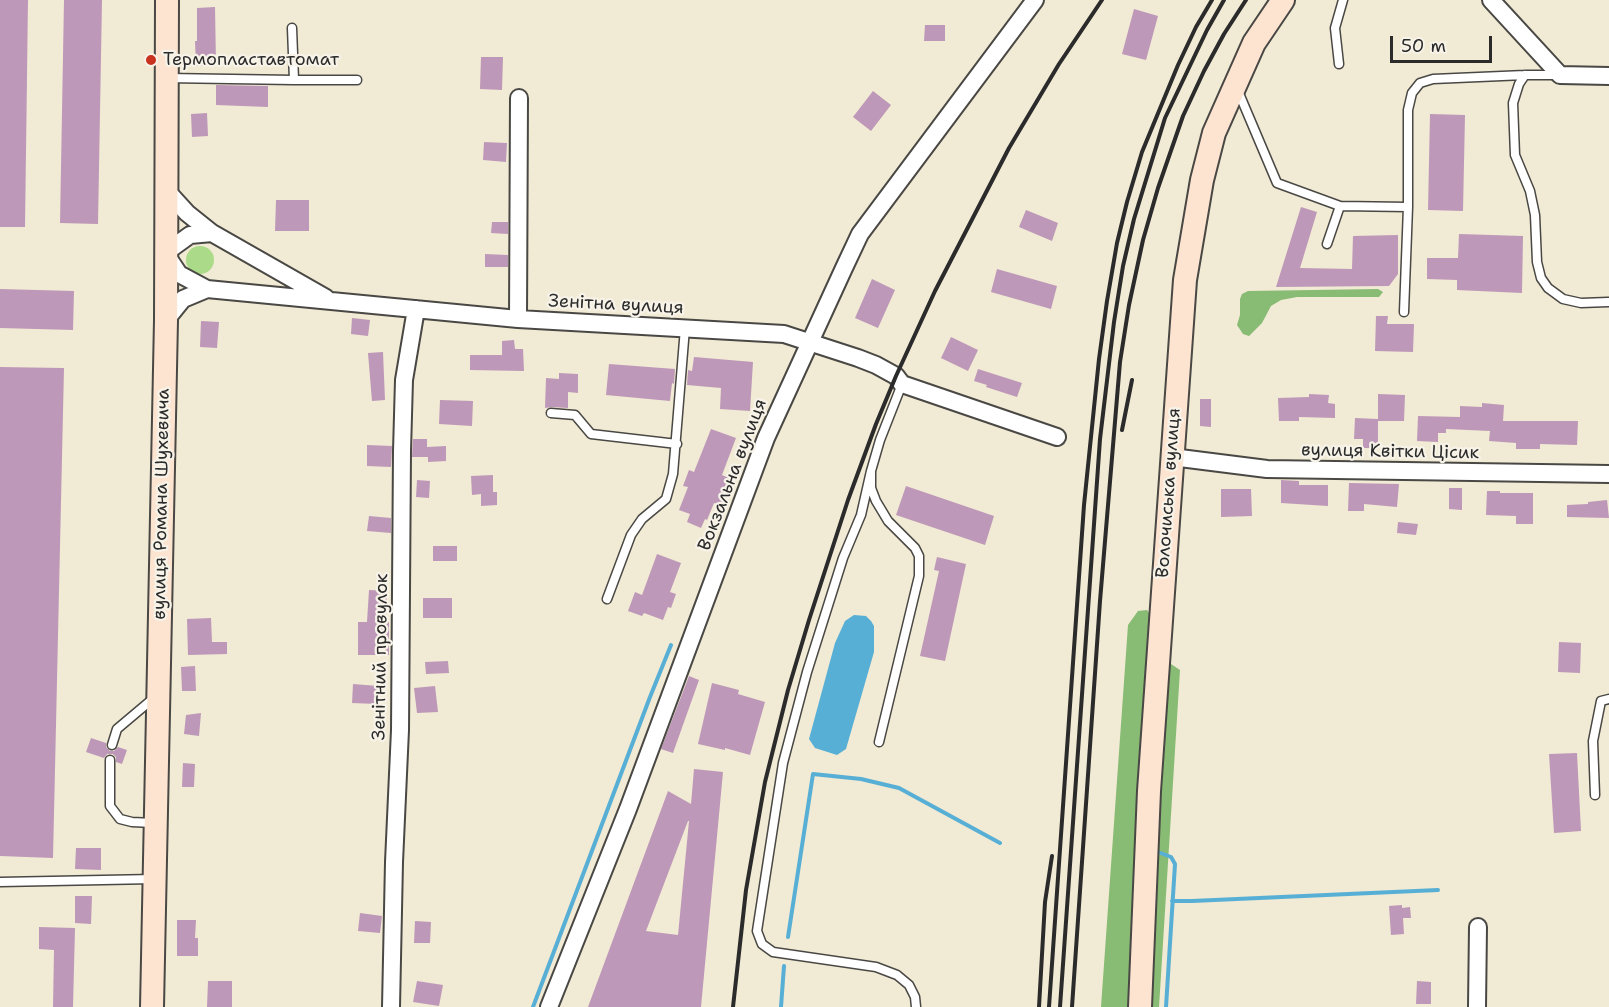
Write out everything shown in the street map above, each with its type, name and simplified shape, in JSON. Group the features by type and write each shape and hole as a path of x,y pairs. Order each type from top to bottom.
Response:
{"main road":[{"name":"вулиця Романа Шухевича","path":"152,1007 166,320 167,0"},
{"name":"Волочиська вулиця","path":"1140,1007 1149,791 1185,280 1200,191 1214,133 1254,43 1283,0"}],"street":[{"name":"Вокзальна вулиця","path":"549,1007 628,809 766,438 860,234 1035,0"},
{"path":"1491,0 1560,75 1609,76"},
{"path":"518,319 519,98"},
{"path":"166,190 187,213 212,233 332,301"},
{"path":"207,289 179,274 165,253 190,235 212,233"},
{"name":"Зенітна вулиця","path":"207,289 518,319 784,334 876,365 896,376 902,384 1058,437"},
{"path":"166,320 183,299 207,289"},
{"name":"Зенітний провулок","path":"391,1007 400,730 404,380 416,309"},
{"name":"вулиця Квітки Цісик","path":"1172,457 1267,469 1609,474"},
{"path":"1477,1007 1478,927"}],"lane":[{"path":"1339,64 1335,28 1343,0"},
{"path":"292,28 294,81"},
{"path":"1525,75 1512,103 1514,146 1515,155 1530,191 1535,215 1537,262 1541,278 1548,288 1563,299 1581,303 1608,302"},
{"path":"1404,312 1408,207 1408,110 1412,93 1420,83 1433,78 1560,75"},
{"path":"166,78 357,80"},
{"path":"1235,85 1277,183 1341,206 1408,207"},
{"path":"1328,244 1341,206"},
{"path":"607,599 631,535 642,519 666,499 673,474 685,328"},
{"path":"902,384 880,440 861,515 843,558 807,672 783,763 757,931 762,944 773,952 876,967 897,975 909,985 915,997 916,1007"},
{"path":"551,413 574,415 591,434 676,444"},
{"path":"871,471 871,488 881,511 915,548 919,556 919,576 879,742"},
{"path":"112,745 117,729 158,695"},
{"path":"1594,795 1593,741 1601,701 1609,699"},
{"path":"110,760 110,806 120,819 156,823"},
{"path":"0,882 155,879"}],"green space":[{"path":"200,246 210,250 214,260 210,270 200,274 190,270 186,260 190,250"},
{"path":"1378,289 1383,292 1379,297 1297,297 1281,300 1271,306 1262,323 1249,336 1243,334 1237,325 1240,315 1240,299 1242,294 1248,291"},
{"path":"1147,610 1153,619 1130,1007 1101,1007 1128,625 1138,611"},
{"path":"1171,664 1180,670 1159,1007 1146,1007 1161,668"}],"water":[{"path":"854,615 866,616 874,626 874,652 846,749 837,755 815,748 809,739 835,643 845,621"}],"building":[{"path":"0,0 28,0 25,227 0,227"},
{"path":"64,0 102,0 98,224 60,223"},
{"path":"215,7 216,65 196,66 197,8"},
{"path":"1134,9 1158,16 1146,60 1122,54"},
{"path":"925,25 945,25 945,41 924,41"},
{"path":"481,57 503,57 502,90 480,89"},
{"path":"216,85 268,86 268,107 216,105"},
{"path":"873,91 891,105 871,131 853,117"},
{"path":"207,113 208,136 192,137 191,114"},
{"path":"1430,114 1465,115 1463,211 1428,210"},
{"path":"484,142 507,143 506,162 483,160"},
{"path":"276,200 309,200 309,231 275,231"},
{"path":"1301,207 1317,212 1300,268 1352,269 1353,236 1398,235 1398,274 1389,286 1276,287"},
{"path":"1026,210 1058,223 1052,241 1019,227"},
{"path":"492,222 508,222 508,234 491,233"},
{"path":"1459,234 1523,236 1522,293 1457,290 1457,280 1427,279 1427,258 1458,258"},
{"path":"485,254 508,255 508,267 485,267"},
{"path":"997,269 1057,286 1051,309 991,292"},
{"path":"872,279 895,290 878,328 855,318"},
{"path":"0,289 74,291 73,330 0,328"},
{"path":"1376,316 1388,316 1387,324 1414,324 1413,352 1375,351"},
{"path":"352,318 370,320 368,336 351,334"},
{"path":"201,321 219,322 217,348 200,347"},
{"path":"951,337 978,350 968,371 941,358"},
{"path":"514,340 515,349 523,349 524,371 470,370 470,355 502,355 502,341"},
{"path":"383,352 385,400 372,401 368,353"},
{"path":"694,357 753,362 750,411 720,409 721,388 687,385 688,370 692,371"},
{"path":"609,364 675,369 670,401 606,395"},
{"path":"0,367 64,368 53,858 0,856"},
{"path":"978,369 1022,383 1017,397 974,381"},
{"path":"559,373 578,374 578,393 568,392 568,408 545,408 546,378 559,379"},
{"path":"1309,394 1329,395 1328,403 1335,404 1335,418 1299,417 1299,421 1279,421 1278,398 1309,397"},
{"path":"1378,394 1405,395 1404,421 1378,421 1378,448 1363,448 1363,439 1354,439 1355,418 1378,419"},
{"path":"1200,399 1211,399 1211,427 1200,426"},
{"path":"440,400 473,401 472,426 439,424"},
{"path":"1482,403 1504,405 1503,421 1578,421 1577,445 1540,444 1540,449 1516,449 1516,443 1489,441 1490,431 1446,429 1446,433 1438,433 1438,442 1417,441 1418,416 1460,417 1460,406 1482,407"},
{"path":"711,429 736,438 722,475 731,479 721,506 714,503 701,528 687,522 690,514 679,510 688,487 683,486 689,470 694,472"},
{"path":"413,439 427,439 427,447 446,446 446,461 428,462 428,457 412,457"},
{"path":"367,445 392,446 391,467 367,466"},
{"path":"493,475 493,492 497,492 497,505 481,506 481,494 472,495 471,476"},
{"path":"417,480 430,481 429,498 416,497"},
{"path":"1281,480 1299,481 1299,485 1328,485 1328,506 1281,503"},
{"path":"1349,483 1399,484 1397,507 1364,504 1364,511 1348,511"},
{"path":"906,486 994,516 985,545 896,515"},
{"path":"1449,488 1462,488 1462,510 1449,509"},
{"path":"1221,489 1251,489 1252,516 1221,517"},
{"path":"1487,491 1533,493 1533,524 1516,524 1516,516 1486,515"},
{"path":"1607,500 1609,518 1567,517 1567,505"},
{"path":"369,516 391,518 391,533 367,531"},
{"path":"1398,522 1418,524 1416,535 1397,533"},
{"path":"433,546 457,546 457,561 433,561"},
{"path":"657,554 681,563 670,592 676,594 663,620 644,613 642,616 628,611 635,592 642,595"},
{"path":"937,557 966,564 945,661 920,656 939,571 934,570"},
{"path":"369,590 387,591 386,622 389,622 389,655 358,655 358,622 367,622"},
{"path":"423,598 452,598 452,618 423,618"},
{"path":"211,618 212,642 227,642 227,654 188,655 187,619"},
{"path":"1559,642 1581,643 1580,673 1558,672"},
{"path":"448,661 449,673 426,674 425,662"},
{"path":"195,666 196,691 182,691 181,667"},
{"path":"689,676 699,680 673,753 661,749"},
{"path":"712,683 739,690 738,694 765,702 750,755 698,744"},
{"path":"353,684 378,686 377,704 352,703"},
{"path":"435,686 438,712 417,713 414,688"},
{"path":"201,713 199,736 184,734 186,715"},
{"path":"91,738 106,743 110,751 118,747 127,750 122,764 116,762 113,754 107,754 104,758 86,752"},
{"path":"1577,753 1581,831 1554,833 1549,754"},
{"path":"183,763 195,764 194,787 182,787"},
{"path":"694,769 723,772 701,1007 588,1007 668,791 691,804","holes":["688,821 678,935 646,931"]},
{"path":"76,848 101,848 101,870 75,869"},
{"path":"75,896 92,896 91,924 75,923"},
{"path":"1402,905 1402,908 1410,907 1411,918 1403,918 1404,934 1391,935 1389,906"},
{"path":"360,913 382,916 380,933 358,931"},
{"path":"177,920 196,920 195,938 198,938 198,956 177,956"},
{"path":"415,921 431,922 430,943 414,943"},
{"path":"39,927 75,928 73,1007 53,1007 54,950 39,949"},
{"path":"208,981 232,981 232,1007 207,1007"},
{"path":"417,981 443,985 439,1006 413,1002"},
{"path":"1417,981 1431,982 1431,1004 1416,1004"}],"waterway":[{"path":"533,1007 671,645"},
{"path":"788,937 813,774 861,779 899,788 1000,843"},
{"path":"1158,852 1171,857 1175,864 1166,1007"},
{"path":"1172,901 1438,890"},
{"path":"781,1007 784,966"}],"railway":[{"path":"733,1007 746,890 765,782 788,690 848,500 876,424 935,291 1009,148 1059,64 1102,0"},
{"path":"1049,1007 1084,505 1107,301 1117,243 1142,152 1178,65 1212,0"},
{"path":"1060,1007 1100,439 1123,266 1134,219 1165,118 1224,0"},
{"path":"1072,1007 1100,601 1120,362 1129,305 1143,240 1183,116 1224,34 1246,0"},
{"path":"1122,430 1132,380"},
{"path":"1039,1007 1045,902 1052,856"}],"place":[{"name":"Термопластавтомат","path":"151,60"}]}
